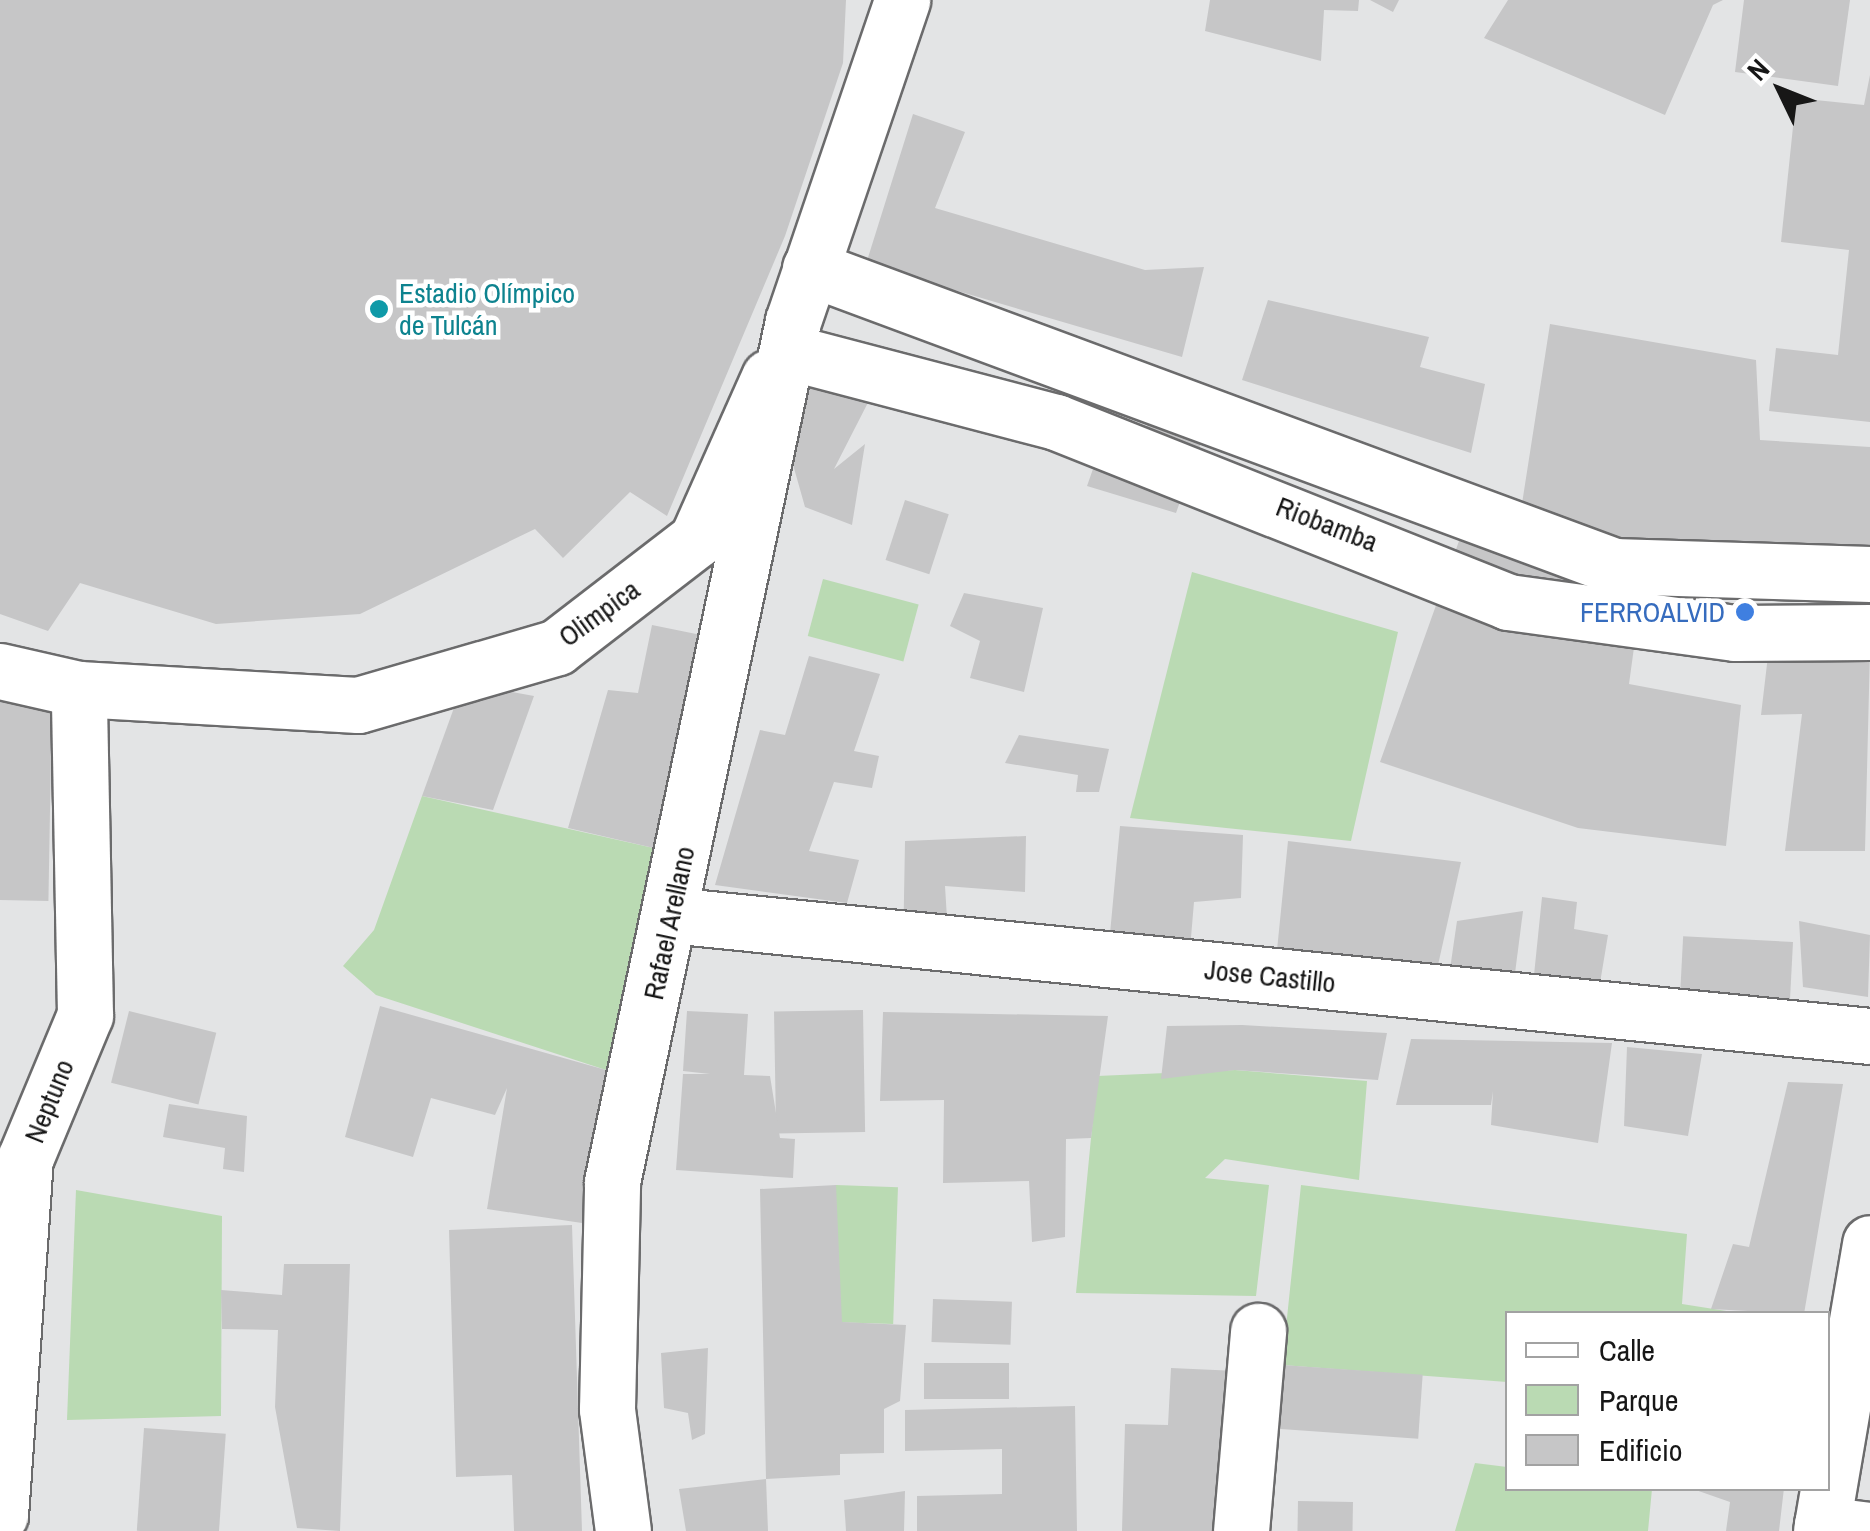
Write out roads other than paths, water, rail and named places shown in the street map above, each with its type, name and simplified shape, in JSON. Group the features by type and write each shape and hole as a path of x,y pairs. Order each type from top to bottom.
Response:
{"street":[{"path":"874,74 902,0"},
{"path":"874,74 935,0"},
{"name":"Olimpica","path":"0,671 79,689 358,705 556,647 698,539 793,337 810,268 874,74"},
{"path":"810,268 1614,566 1870,574"},
{"name":"Riobamba","path":"793,337 1056,422 1508,602 1735,634 1870,632"},
{"name":"Rafael Arellano","path":"623,1531 607,1409 612,1182 793,337"},
{"name":"Neptuno","path":"0,1514 26,1159 24,1104 84,1015 79,689"},
{"name":"Jose Castillo","path":"670,916 1870,1036"},
{"path":"1838,1528 1870,1243"},
{"path":"1241,1531 1258,1332"}],"place":[{"name":"Estadio Olímpico de Tulcán","path":"379,309"},
{"name":"FERROALVID","path":"1745,612"}]}
